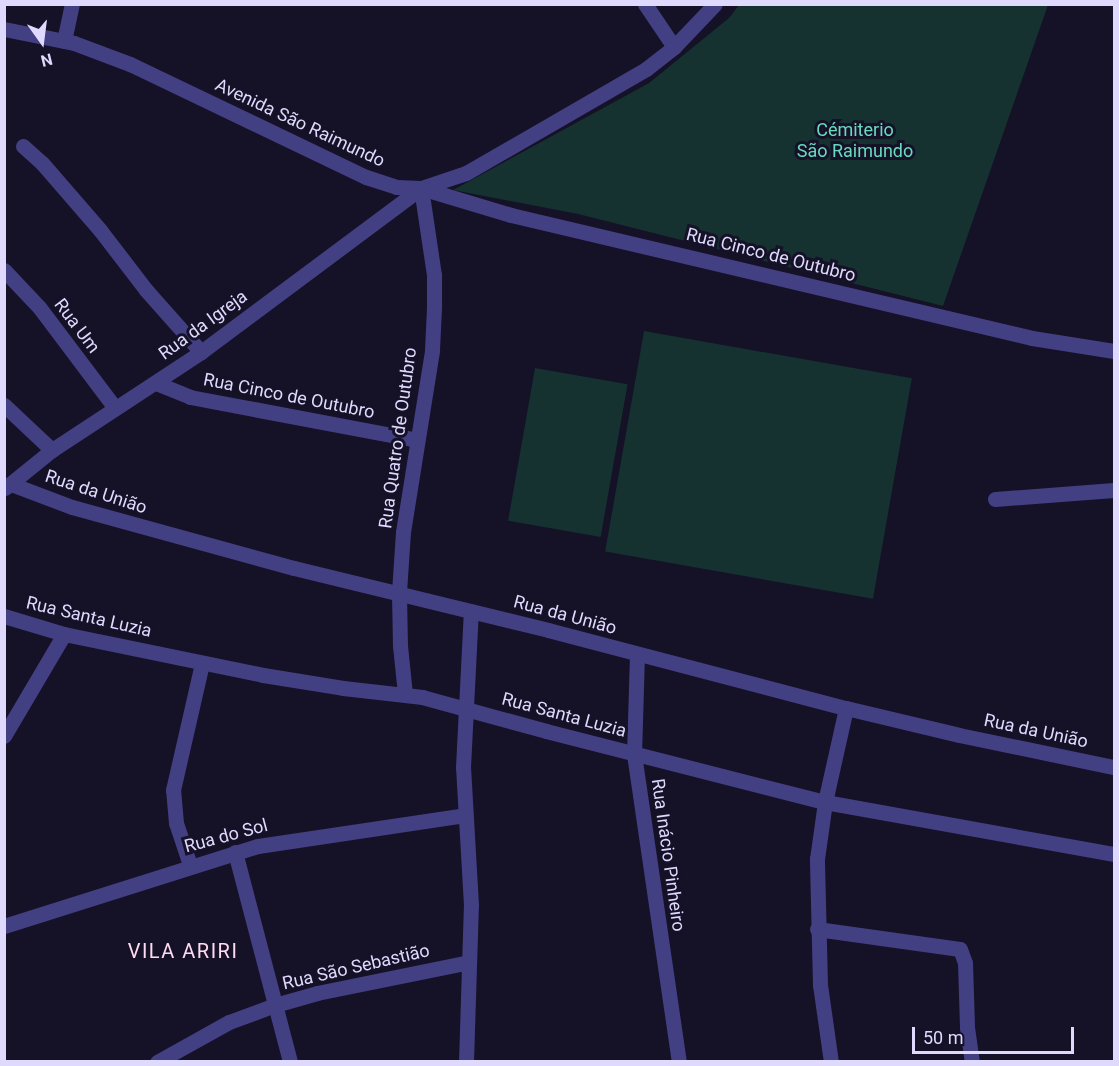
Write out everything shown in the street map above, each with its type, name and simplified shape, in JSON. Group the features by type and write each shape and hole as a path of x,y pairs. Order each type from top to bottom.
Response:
{"street":[{"path":"64,41 72,4"},
{"path":"645,4 674,47"},
{"name":"Avenida São Raimundo","path":"4,29 64,41 130,64 366,177 396,187 421,188 466,173 646,69 674,47 715,4"},
{"path":"23,146 42,163 100,230 146,290 201,352"},
{"name":"Rua Cinco de Outubro","path":"421,188 511,215 1032,338 1114,351"},
{"name":"Rua da Igreja","path":"8,486 52,450 201,352 421,188"},
{"name":"Rua Quatro de Outubro","path":"405,694 400,646 399,592 403,532 432,350 434,308 434,275 421,188"},
{"name":"Rua Um","path":"4,270 39,307 115,408"},
{"name":"Rua Cinco de Outubro","path":"156,383 190,397 417,441"},
{"path":"4,405 52,450"},
{"name":"Rua da União","path":"8,486 178,538 399,592 846,708 959,735 1114,767"},
{"path":"995,499 1114,490"},
{"path":"466,1062 471,904 463,767 471,611"},
{"name":"Rua Santa Luzia","path":"4,616 64,634 202,663 344,688 405,694 825,802 1114,854"},
{"path":"4,736 64,634"},
{"name":"Rua Inácio Pinheiro","path":"637,654 634,754 679,1062"},
{"path":"190,865 176,823 173,790 202,663"},
{"path":"831,1062 820,985 817,859 825,802 846,708"},
{"name":"Rua do Sol","path":"4,927 236,852 339,832 465,815"},
{"path":"236,852 290,1062"},
{"path":"817,929 960,949 965,963 967,1026 972,1062"},
{"name":"Rua São Sebastião","path":"157,1062 229,1022 275,1005 317,993 469,962"}],"green space":[{"name":"Cémiterio São Raimundo","path":"739,5 1048,5 943,306 578,214 453,190 649,83 729,18"},
{"path":"644,331 912,378 873,599 605,552"},
{"path":"535,368 628,384 601,537 508,521"}],"district":[{"name":"VILA ARIRI","path":"183,951"}]}
